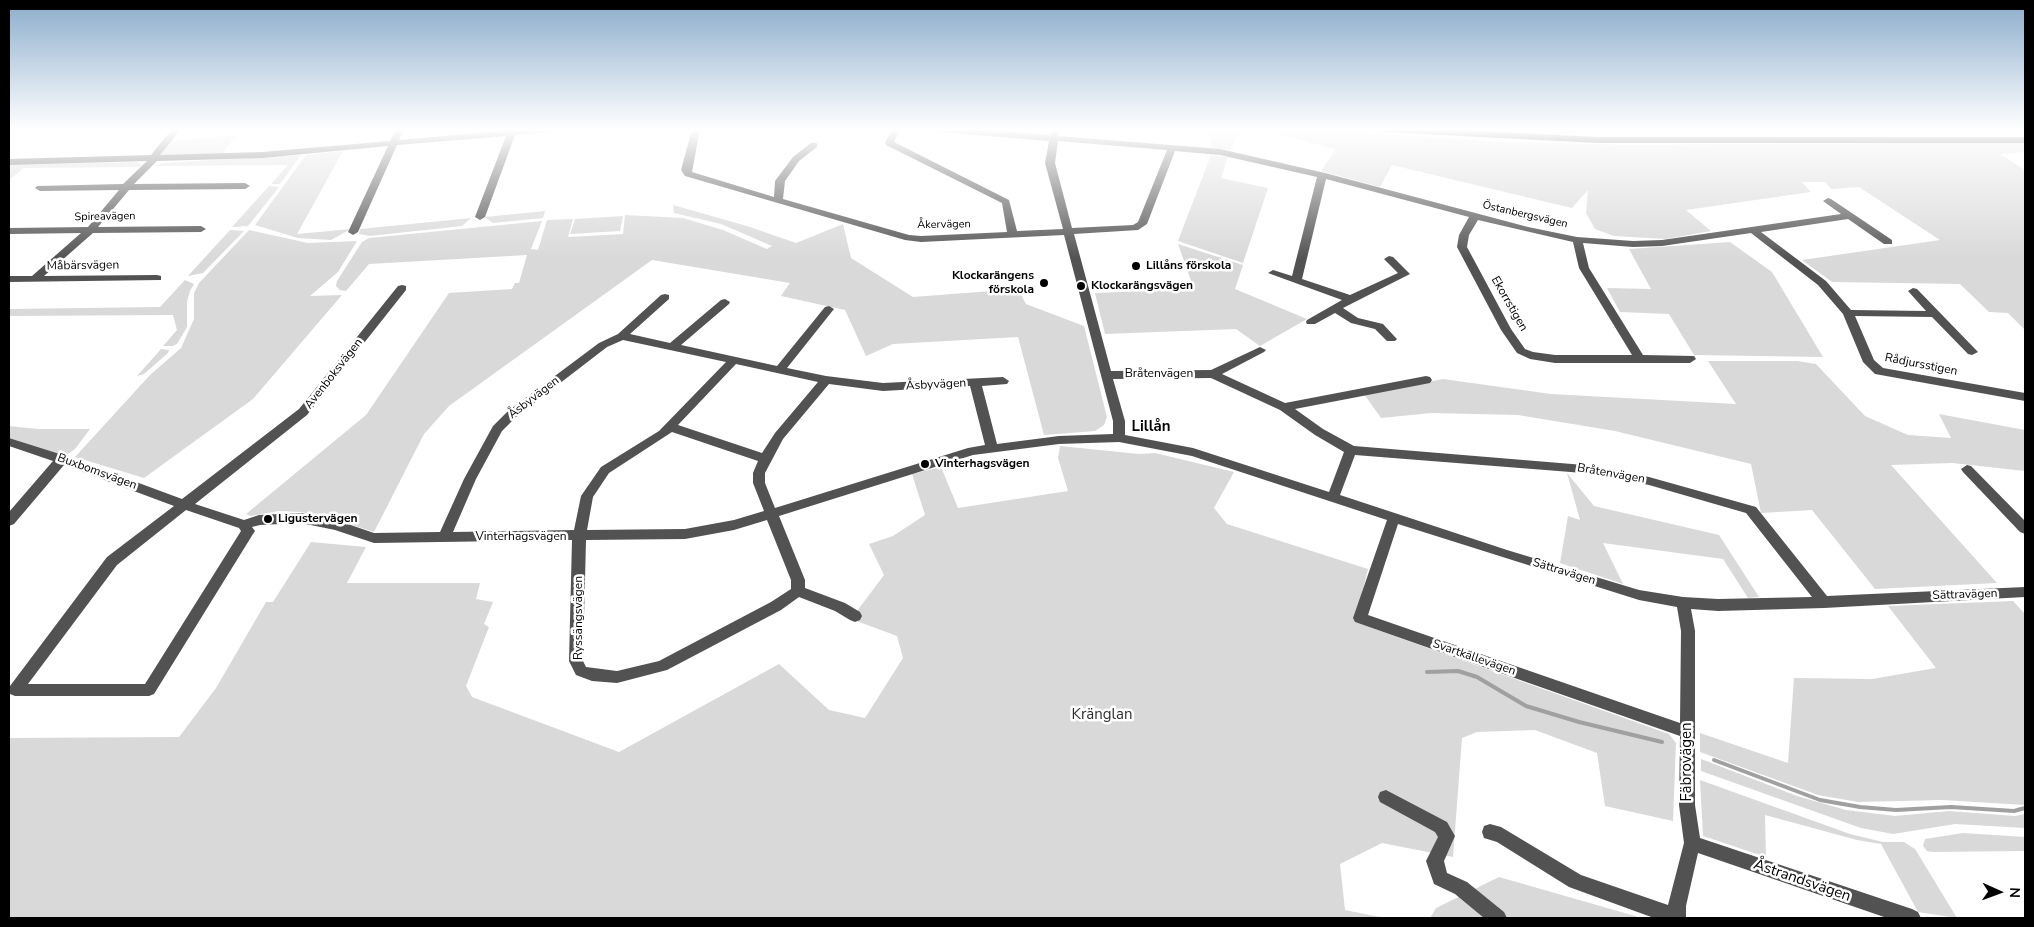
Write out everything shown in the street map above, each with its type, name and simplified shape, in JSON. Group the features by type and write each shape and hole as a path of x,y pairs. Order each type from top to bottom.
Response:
{"street":[{"path":"34,279 91,230 126,187 141,172"},
{"path":"353,232 381,172"},
{"path":"480,217 497,172"},
{"name":"Åkervägen","path":"687,172 915,239 1135,228 1142,224 1162,172"},
{"path":"778,200 780,181 786,172"},
{"path":"948,172 1006,202 1013,235"},
{"path":"1052,172 1119,421 1119,438"},
{"name":"Östanbergsvägen","path":"1310,172 1475,216 1577,240 1633,244 1662,243 1848,216"},
{"path":"1296,281 1322,175"},
{"path":"40,188 245,186"},
{"path":"1828,201 1888,242"},
{"name":"Ekorrstigen","path":"1475,216 1464,235 1462,247 1506,330 1521,351 1530,355 1555,359 1690,359"},
{"name":"Spireavägen","path":"9,231 201,229"},
{"name":"Rådjursstigen","path":"1754,231 1822,283 1848,313 1869,362 1879,371 2025,397"},
{"path":"1577,240 1584,268 1640,359"},
{"path":"1311,322 1351,299 1405,274 1389,259"},
{"path":"1273,273 1351,299"},
{"name":"Måbärsvägen","path":"9,280 157,278"},
{"name":"Avenboksvägen","path":"184,505 303,412 402,288"},
{"name":"Rådjursstigen","path":"1913,291 1972,352"},
{"name":"Åsbyvägen","path":"444,537 470,479 497,429 512,414 603,345 622,336 665,297"},
{"path":"674,346 725,302"},
{"path":"1335,308 1355,321 1379,326 1391,339"},
{"path":"780,369 829,309"},
{"path":"1848,313 1934,314"},
{"name":"Åsbyvägen","path":"622,336 826,380 883,387 1003,381"},
{"name":"Bråtenvägen","path":"1213,374 1260,350"},
{"name":"Ryssängsvägen","path":"735,359 670,427 605,470 587,496 579,537 576,661 580,671 592,675 617,677 662,666 776,606 798,591"},
{"name":"Bråtenvägen","path":"1106,375 1213,374 1284,407 1319,432 1351,450 1596,470 1649,480 1751,510 1824,602"},
{"path":"826,380 779,436 765,458 759,473 759,483 798,580 798,591 840,607 855,616"},
{"path":"1284,407 1426,380"},
{"name":"Åsbyvägen","path":"975,383 992,447"},
{"path":"670,427 726,448 765,458"},
{"name":"Vinterhagsvägen","path":"244,525 259,520 301,518 336,525 374,538 579,537 685,534 734,525 953,455 992,447 1059,440 1119,438"},
{"name":"Sättravägen","path":"1119,438 1193,452 1639,595 1683,603 1718,605 1824,602 2025,592"},
{"name":"Buxbomsvägen","path":"9,442 62,459 184,505"},
{"path":"1333,497 1351,450"},
{"path":"9,521 62,459"},
{"path":"1967,469 2025,529"},
{"path":"184,505 244,525 248,531 244,540 149,690 15,690 112,562 184,505"},
{"name":"Svartkällevägen","path":"1394,518 1360,618 1687,732"},
{"name":"Fäbrovägen","path":"1677,917 1677,906 1692,843 1686,804 1688,621 1683,603"},
{"path":"1386,797 1441,827 1447,836 1435,861 1440,878 1461,888 1498,918"},
{"path":"1490,832 1509,840 1576,881 1624,900 1677,917"},
{"name":"Åstrandsvägen","path":"1692,843 1912,918"}],"green space":[{"path":"9,172 19,172 9,180"},
{"path":"282,172 289,172 280,184 271,184"},
{"path":"293,172 331,172 297,234 351,229 331,240 298,238 255,225"},
{"path":"1204,172 1223,172 1221,178 1268,188 1243,263 1178,241"},
{"path":"1326,172 1388,172 1380,187"},
{"path":"1422,172 2025,172 2025,330 2008,313 1989,312 1960,284 1832,282 1802,260 1940,240 1859,187 1831,189 1825,182 1802,182 1811,192 1686,210 1711,231 1666,239 1614,236 1595,229 1586,213 1588,190 1572,208"},
{"path":"269,186 279,187 248,226 232,227"},
{"path":"673,205 747,226 796,243 843,224 851,258 913,297 1018,289 1026,304 1084,326 1107,417 1104,425 1095,431 1044,435 1018,337 893,344 866,356 845,310 781,296 790,283 652,260 449,406 424,434 374,532 340,521 301,512 279,511 251,516 246,514 366,415 449,293 512,289 515,283 519,283 527,255 369,264 346,291 340,290 336,286 337,281 362,242 369,238 542,221 531,249 538,250 547,220 573,219 568,237 623,234 625,215 683,218 723,230 767,249 772,246 721,224 674,213"},
{"path":"545,211 543,218 493,223 485,217"},
{"path":"623,216 620,231 570,234 575,219"},
{"path":"471,218 462,226 370,236 359,234 360,229"},
{"path":"230,230 244,231 203,273 188,276"},
{"path":"249,230 308,243 357,241 338,272 310,296 342,295 253,399 144,478 75,457 150,375 181,348 194,319 194,293 199,283"},
{"path":"1730,242 1772,272 1823,357 1694,355 1669,314 1620,312 1607,288 1651,289 1629,249"},
{"path":"1178,244 1243,265 1235,289 1307,319 1260,346 1236,329 1105,334 1095,293 1194,289"},
{"path":"185,280 194,284 187,302 187,327 177,344 173,346 163,346 177,330 173,315 9,316 9,309 160,307"},
{"path":"161,349 169,350 168,353 144,374 137,376"},
{"path":"1708,361 1797,361 1816,364 1865,416 1908,435 1951,438 1939,414 2025,430 2025,471 1952,463 1891,465 1997,583 1875,589 1812,510 1761,513 1751,464 1615,431 1518,415 1431,413 1381,418 1364,394 1443,379 1551,394 1736,404"},
{"path":"9,426 38,429 90,429 75,449 65,456 9,438"},
{"name":"Kränglan","path":"1060,446 1139,454 1155,453 1234,472 1214,508 1227,524 1368,569 1355,622 1669,734 1676,743 1673,821 1605,806 1597,753 1535,730 1477,732 1462,738 1453,857 1382,843 1340,864 1345,910 1385,918 9,918 9,738 179,737 216,688 266,602 273,602 311,542 366,547 347,583 480,583 476,599 493,602 484,624 489,627 466,686 472,697 619,752 779,664 829,710 865,718 903,658 897,636 851,619 884,575 869,544 893,536 925,515 912,474 941,467 958,508 1068,491 1058,458"},
{"path":"1567,473 1594,506 1719,535 1759,597 1748,598 1723,559 1603,543 1623,584 1560,563 1568,516 1580,520"},
{"path":"2013,601 2025,614 2025,805 1942,800 1858,802 1818,795 1700,752 1700,733 1788,763 1794,678 1872,679 1936,668 1888,606"},
{"path":"1701,759 1797,796 1846,810 1895,816 1949,811 2015,816 2025,814 2025,828 1955,824 1893,834 1861,828 1701,771"},
{"path":"1700,780 1850,834 1883,842 1904,842 1915,849 1957,918 1918,912 1881,844 1857,840 1765,815 1766,857 1703,836"},
{"path":"1963,833 2025,837 2025,851 1932,852 1927,851 1923,846 1925,839"},
{"path":"1499,877 1642,918 1430,918 1436,908"}],"waterway":[{"path":"1427,672 1458,671 1477,677 1526,706 1579,722 1662,742"},
{"path":"1714,760 1820,800 1860,807 1896,810 1951,807 2014,811 2025,808"}],"place":[{"name":"Lillåns förskola","path":"1136,266"},
{"name":"Klockarängens förskola","path":"1044,283"},
{"name":"Klockarängsvägen","path":"1081,286"},
{"name":"Vinterhagsvägen","path":"925,464"},
{"name":"Ligustervägen","path":"268,519"}],"district":[{"name":"Lillån","path":"1151,427"}]}
